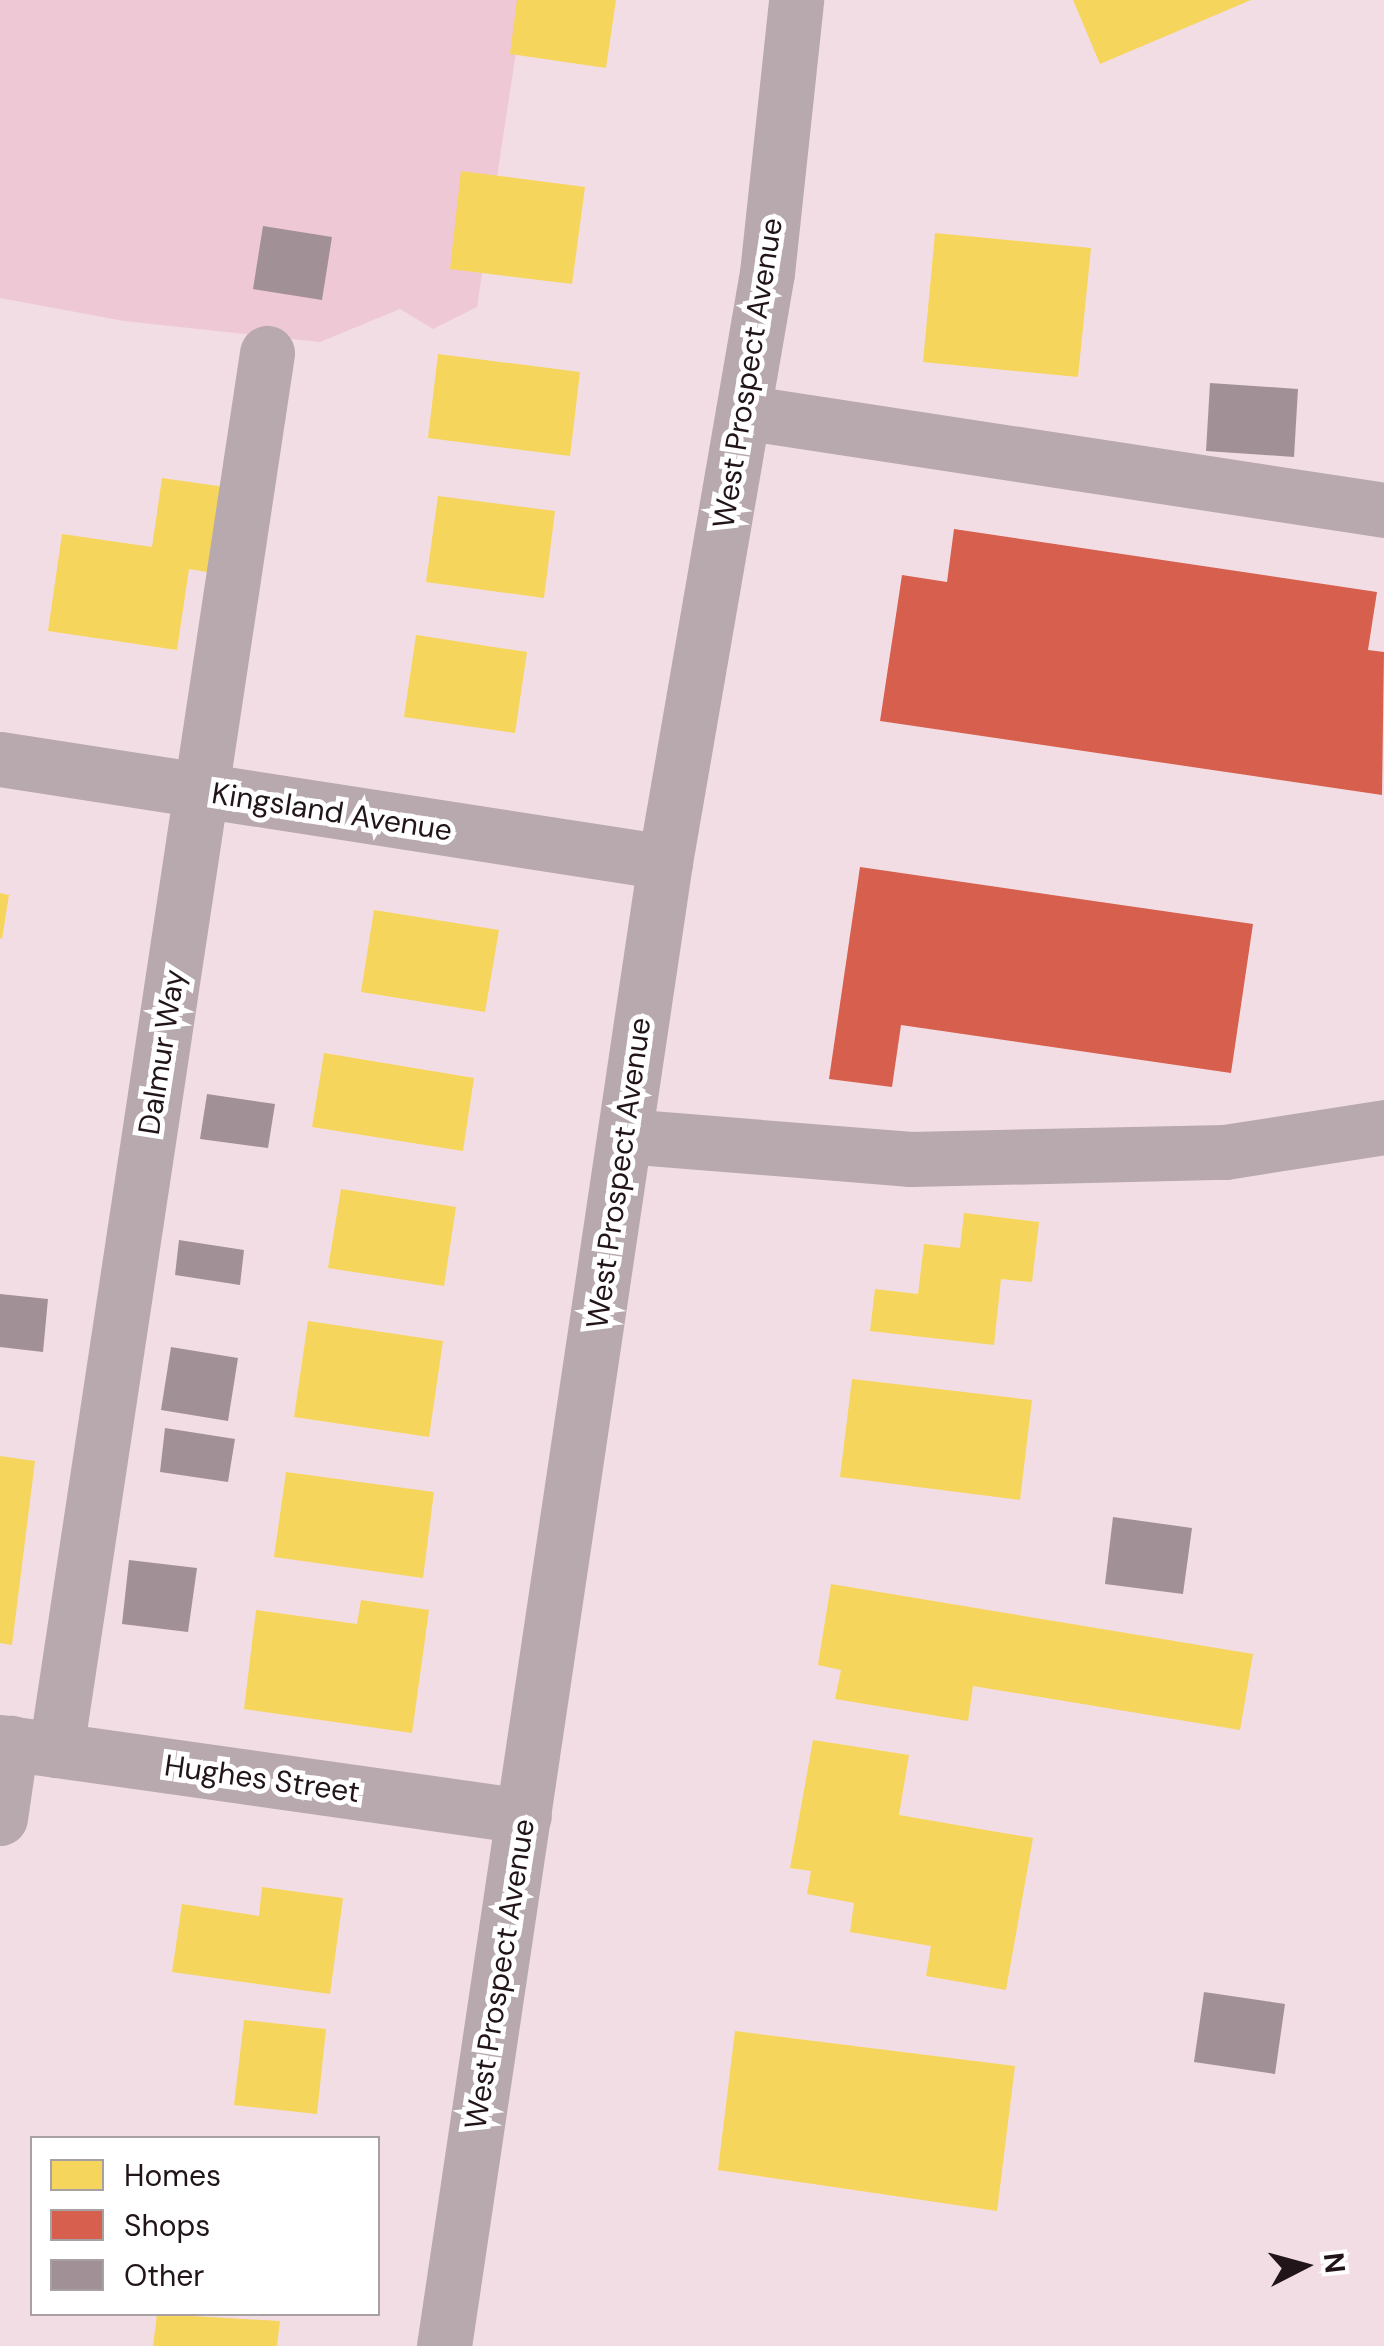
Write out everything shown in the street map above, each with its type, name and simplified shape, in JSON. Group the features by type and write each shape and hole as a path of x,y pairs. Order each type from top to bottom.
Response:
{"street":[{"name":"West Prospect Avenue","path":"444,2346 665,862 810,6"},
{"name":"Dalmur Way","path":"0,1818 22,1745 201,792 267,353"},
{"path":"742,412 1384,510"},
{"name":"Kingsland Avenue","path":"0,759 665,862"},
{"path":"624,1136 911,1159 1226,1152 1384,1127"},
{"name":"Hughes Street","path":"22,1745 524,1816"}],"shaded area":[{"path":"0,0 524,0 477,307 433,329 400,309 320,342 124,321 0,298"}],"building: Homes":[{"path":"517,0 616,0 606,68 510,54"},
{"path":"1073,0 1251,0 1100,64"},
{"path":"461,171 585,187 572,284 450,269"},
{"path":"935,233 1091,248 1078,377 923,362"},
{"path":"438,354 580,372 570,456 428,438"},
{"path":"162,478 225,487 213,573 189,569 177,650 48,631 62,534 152,547"},
{"path":"438,496 555,511 544,598 426,582"},
{"path":"416,635 527,652 515,733 404,717"},
{"path":"0,893 9,895 2,939 0,938"},
{"path":"374,910 499,930 485,1012 361,992"},
{"path":"324,1053 474,1078 463,1151 312,1127"},
{"path":"341,1189 456,1207 444,1286 328,1268"},
{"path":"964,1213 1039,1222 1032,1282 1001,1279 994,1345 870,1331 875,1289 918,1294 924,1244 960,1248"},
{"path":"308,1321 443,1341 429,1437 294,1417"},
{"path":"852,1379 1032,1400 1020,1500 840,1477"},
{"path":"0,1456 35,1461 12,1645 0,1643"},
{"path":"286,1472 434,1492 423,1578 274,1557"},
{"path":"831,1584 1253,1654 1240,1730 973,1686 968,1721 835,1699 841,1670 818,1665"},
{"path":"361,1600 429,1610 412,1733 244,1709 256,1610 357,1624"},
{"path":"813,1740 909,1755 899,1815 1033,1838 1006,1990 926,1976 931,1946 850,1932 854,1903 807,1894 811,1871 790,1868"},
{"path":"262,1887 343,1898 330,1994 172,1972 182,1904 259,1916"},
{"path":"244,2020 326,2029 317,2114 234,2105"},
{"path":"735,2031 1015,2066 997,2211 718,2170"},
{"path":"157,2316 280,2321 277,2346 153,2346"}],"building: Shops":[{"path":"954,529 1377,592 1368,650 1384,652 1382,795 880,721 902,575 947,582"},
{"path":"860,867 1253,924 1231,1073 901,1025 892,1087 829,1079"}],"building: Other":[{"path":"263,226 332,237 322,300 253,289"},
{"path":"1210,383 1298,389 1294,457 1206,451"},
{"path":"207,1094 275,1104 268,1148 200,1139"},
{"path":"179,1240 244,1250 240,1285 175,1275"},
{"path":"0,1294 48,1299 43,1352 0,1347"},
{"path":"171,1347 238,1358 228,1421 161,1410"},
{"path":"165,1428 235,1439 228,1482 160,1472"},
{"path":"1113,1517 1192,1528 1183,1594 1105,1584"},
{"path":"129,1560 197,1568 188,1632 122,1624"},
{"path":"1204,1992 1285,2004 1275,2074 1194,2062"}]}
